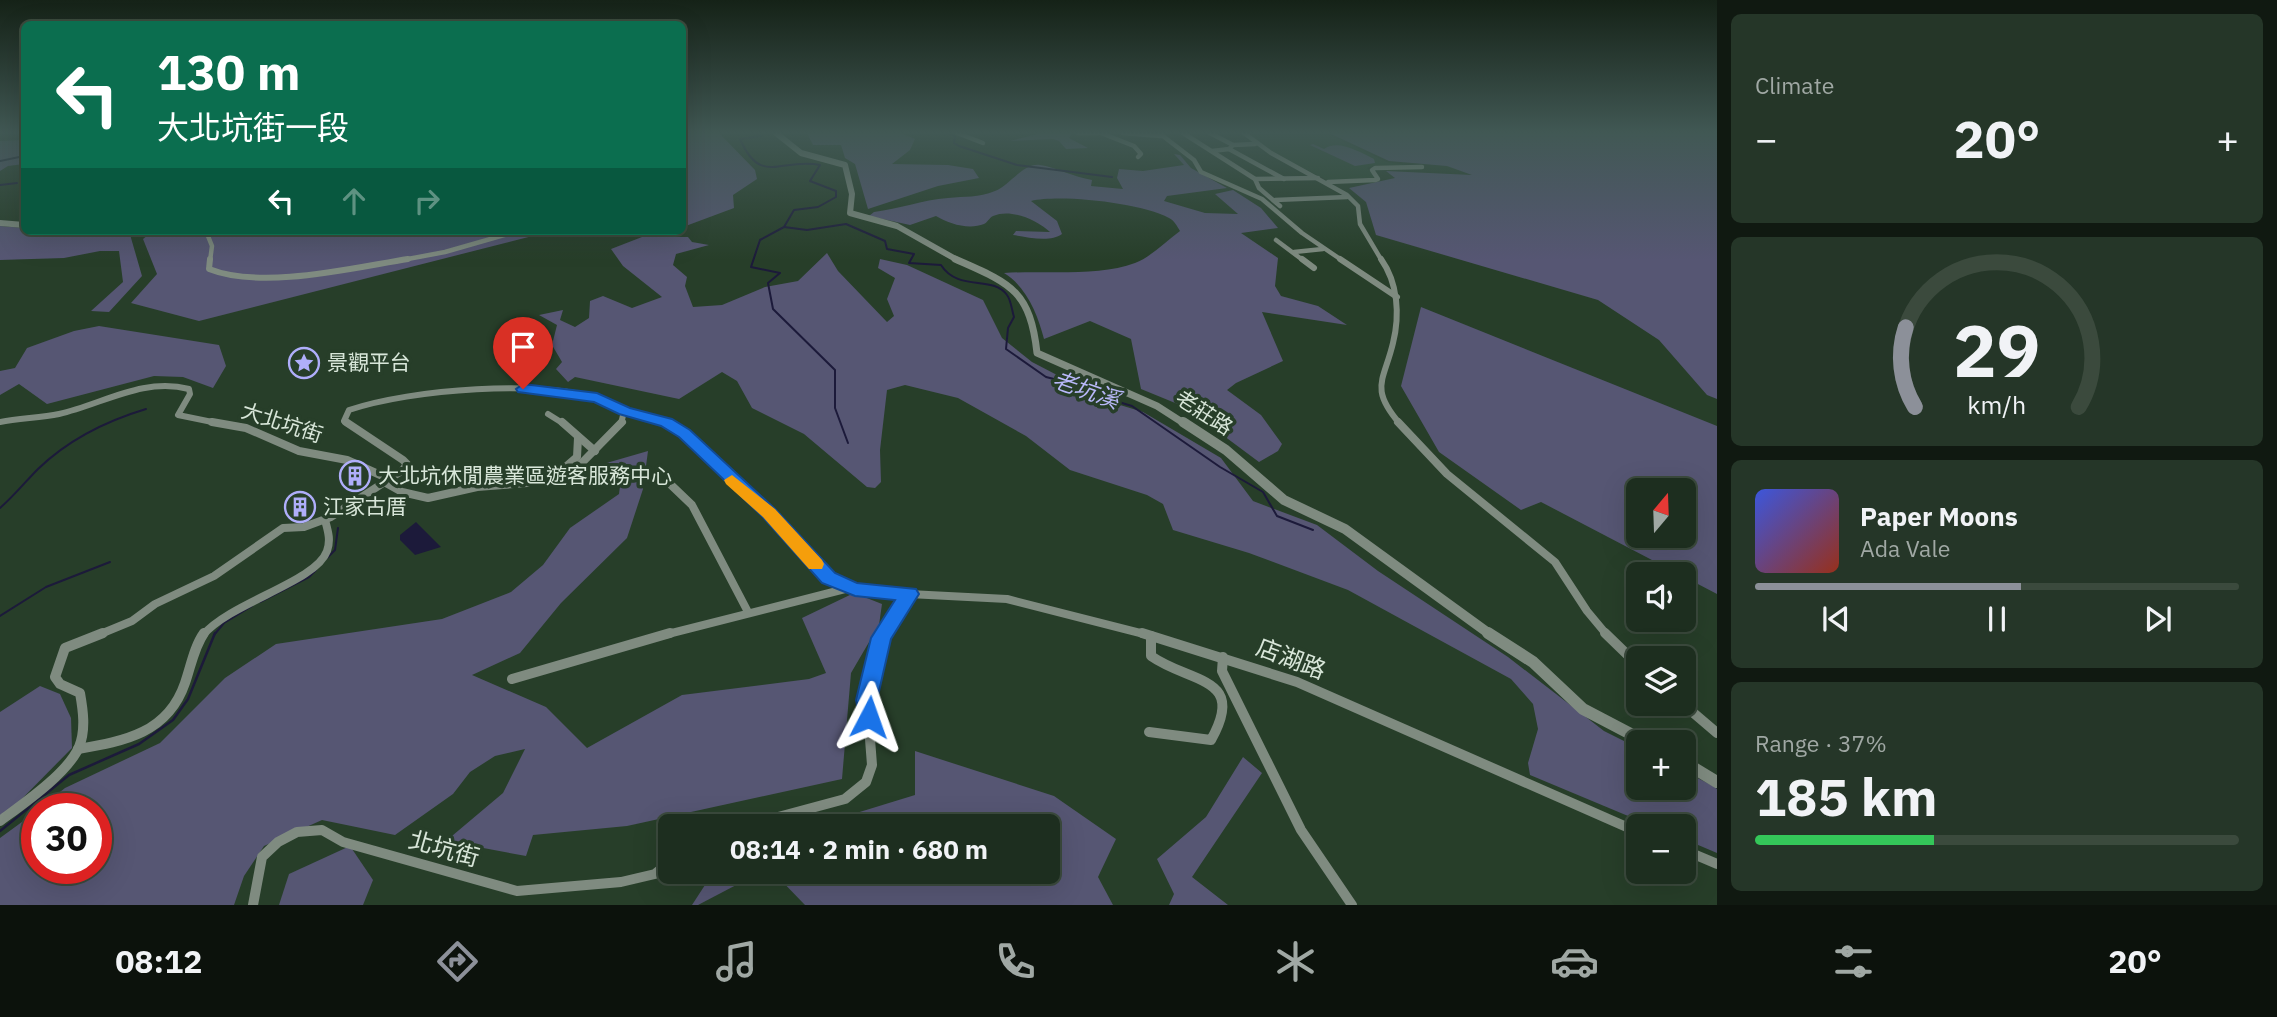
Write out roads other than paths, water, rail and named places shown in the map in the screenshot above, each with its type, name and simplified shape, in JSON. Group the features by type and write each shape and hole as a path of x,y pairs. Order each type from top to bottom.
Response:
{"street":[{"name":"老莊路","path":"847,175 852,194 850,213 897,226 940,252 1013,287 1034,327 1037,353 1157,406 1226,450 1284,500 1345,529 1450,608 1533,662 1583,709 1626,732"},
{"path":"1208,175 1262,199 1324,248 1397,297"},
{"path":"1249,175 1255,179 1259,188 1280,206"},
{"path":"1278,175 1284,179"},
{"path":"1312,175 1358,206 1356,212 1367,237 1388,268 1397,297 1394,338 1379,380 1382,396 1395,417 1421,449 1481,502 1513,523 1555,562 1598,625 1626,653"},
{"path":"1255,179 1375,180 1378,179 1375,175"},
{"path":"1275,200 1347,197"},
{"path":"0,223 21,225"},
{"path":"208,235 212,246 209,269 218,276 328,273 438,253 503,235"},
{"path":"1276,240 1314,268"},
{"path":"1294,252 1324,248"},
{"name":"大北坑街","path":"0,422 57,415 91,407 148,386 173,383 188,389 190,394 178,415 181,417 246,428 299,451 346,460 387,478"},
{"path":"0,821 22,805 78,749 85,716 80,693 60,684 55,677 65,648 132,621 155,604 214,576 283,528 304,527 325,520 403,470 407,464 344,421 349,410 358,406 424,395 523,389 597,398 624,411 666,422 685,434 769,513 828,578 849,588"},
{"path":"387,478 386,482 401,492 428,498 477,487 565,480 621,425 624,411"},
{"path":"548,414 570,426 588,449 595,451"},
{"path":"547,482 577,457 578,438"},
{"path":"669,483 692,505 748,612"},
{"path":"78,749 126,740 164,720 179,698 202,635 237,607 296,581 327,554 331,530 325,520"},
{"path":"512,679 748,612 849,588"},
{"name":"店湖路","path":"849,588 1007,599 1223,657 1297,682 1626,827"},
{"path":"789,814 845,799 866,782 872,765 867,700 881,638 909,594"},
{"path":"1149,732 1211,740 1224,706 1220,692 1211,682 1161,666 1151,656 1151,636"},
{"path":"1223,657 1222,671 1301,830 1352,905"},
{"path":"1696,715 1717,733"},
{"path":"1696,769 1717,782"},
{"name":"北坑街","path":"253,905 262,857 278,842 297,832 322,830 343,842 517,891 621,882 658,872"},
{"path":"1696,855 1717,864"}],"waterway":[{"name":"老坑溪","path":"784,227 794,210 818,207 836,197 836,191 810,181 814,175"},
{"path":"1098,175 1112,177"},
{"path":"0,185 17,183"},
{"name":"老坑溪","path":"784,227 807,230 846,224 885,241 887,249 914,254 909,263 941,265 957,278 1001,289 1008,297 1014,317 1008,328 1006,349 1046,377 1098,390 1112,400 1132,406 1220,467 1263,492 1277,516 1313,530"},
{"path":"784,227 760,240 751,267 780,273 768,283 773,309 835,370 835,408 848,443"},
{"path":"0,508 38,469 75,440 116,419 146,409"},
{"path":"327,558 335,550 338,528"},
{"path":"0,616 46,587 110,562"},
{"path":"260,602 309,577 316,570"},
{"path":"214,635 224,623 252,606"},
{"path":"0,831 69,775 139,744 173,720 188,699 214,635"}],"place":[{"name":"景觀平台","path":"304,363"},
{"name":"大北坑休閒農業區遊客服務中心","path":"355,476"},
{"name":"江家古厝","path":"300,507"}]}
